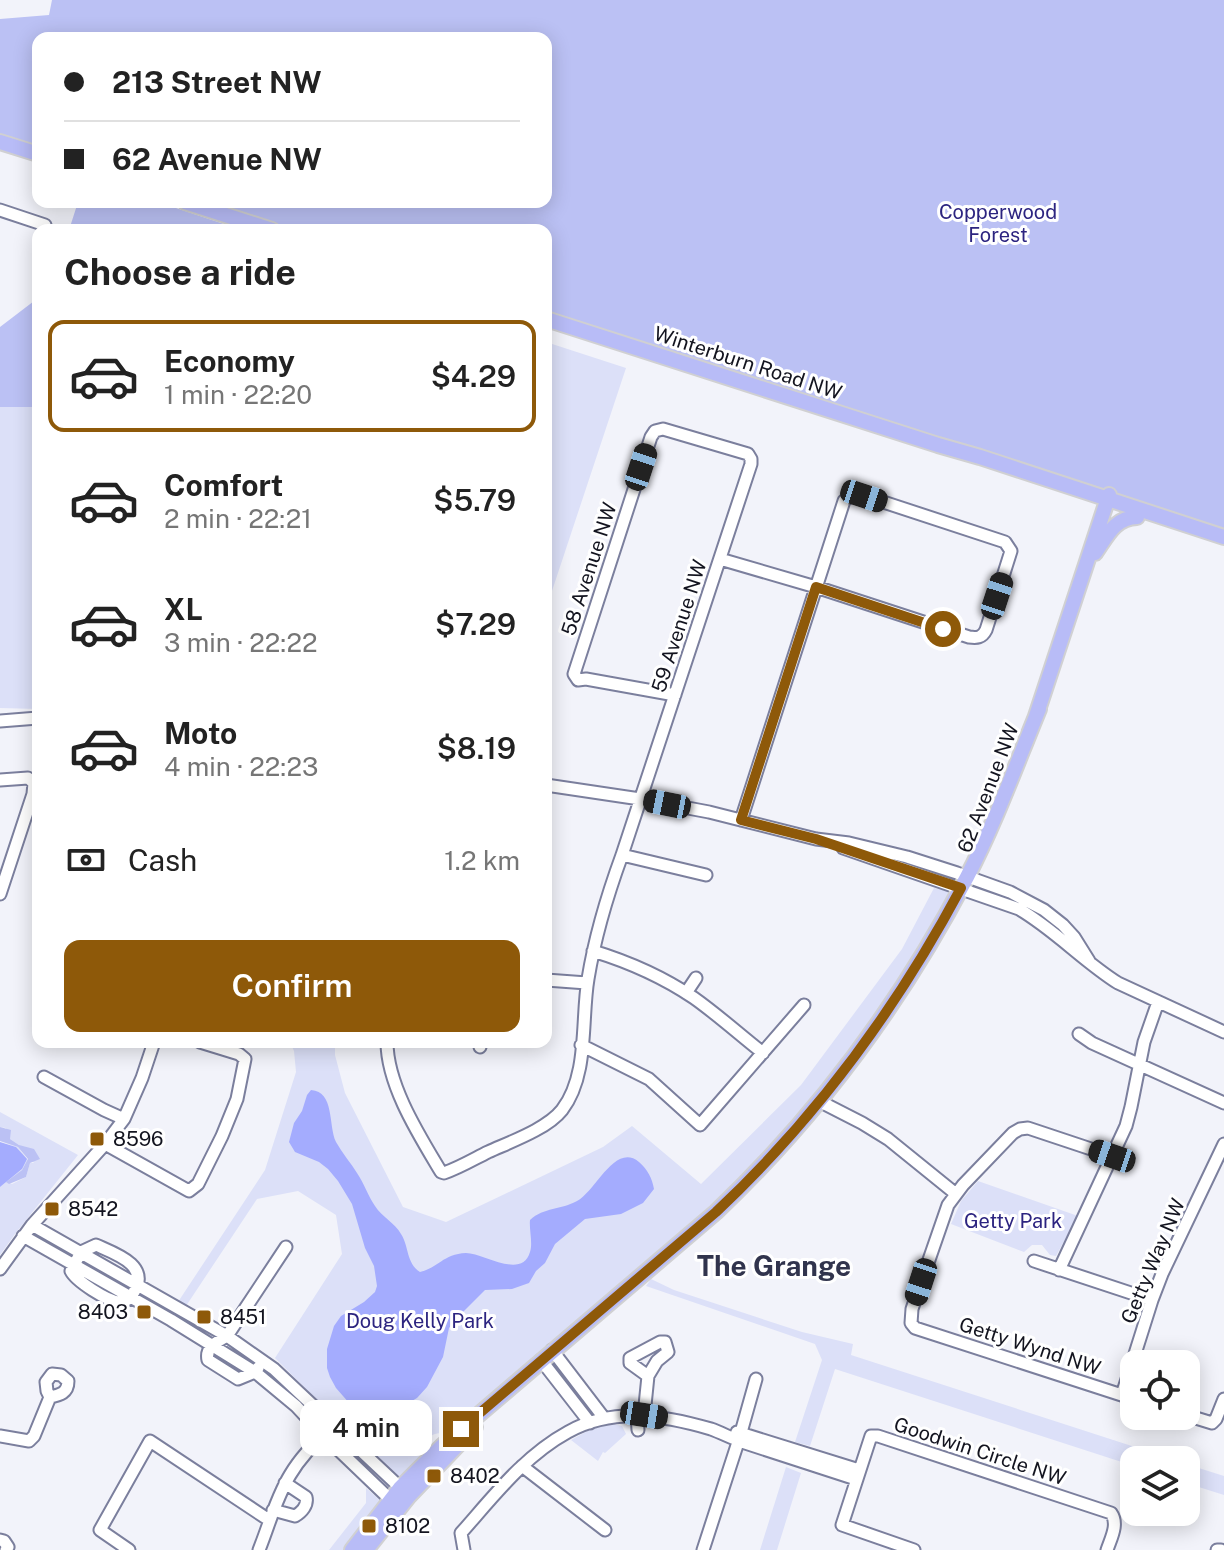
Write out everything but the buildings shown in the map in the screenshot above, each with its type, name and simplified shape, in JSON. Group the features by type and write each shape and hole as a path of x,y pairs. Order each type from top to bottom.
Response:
{"main road":[{"path":"0,142 32,152"},
{"path":"204,208 253,224"},
{"name":"Winterburn Road NW","path":"552,321 1224,537"},
{"name":"Winterburn Road NW","path":"1107,500 1137,517 1224,545"},
{"name":"62 Avenue NW","path":"352,1550 442,1446 744,1185 780,1158 823,1103 914,970 968,884 1039,709 1107,500"},
{"path":"1085,567 1115,525 1125,518 1137,517"},
{"name":"62 Avenue NW","path":"366,1550 400,1498"}],"street":[{"path":"0,210 42,224"},
{"name":"58 Avenue NW","path":"675,695 578,680 574,674 651,437 655,431 663,429 748,454 751,464"},
{"name":"59 Avenue NW","path":"388,1048 389,1066 399,1091 416,1130 441,1172 535,1130 563,1109 574,1089 580,1067 587,983 608,895 751,464"},
{"path":"720,559 816,587 977,638 986,630 1011,551 1005,542 856,493 844,501 816,587 741,820"},
{"path":"0,721 32,718"},
{"path":"0,780 28,778 32,781"},
{"path":"552,786 640,799 907,857 1039,920 1104,975 1224,1032"},
{"path":"0,894 32,797"},
{"path":"622,855 706,875"},
{"path":"593,951 643,969 686,993 763,1053"},
{"path":"686,993 696,978"},
{"path":"552,980 587,983"},
{"path":"1059,1270 1129,1116 1144,1042 1158,1002"},
{"path":"581,1045 649,1079 700,1125 804,1005"},
{"path":"1079,1034 1092,1043 1224,1103"},
{"path":"0,1269 32,1225 124,1119 152,1048"},
{"path":"105,1144 189,1191 198,1184 237,1099 245,1059 220,1048"},
{"path":"44,1077 124,1119"},
{"path":"823,1103 888,1139 956,1194 1020,1129 1028,1128 1112,1156"},
{"name":"Getty Way NW","path":"1140,1350 1152,1300 1167,1262 1224,1144"},
{"name":"Getty Wynd NW","path":"956,1194 939,1227 912,1309 911,1323 915,1328 1120,1394"},
{"path":"32,1225 227,1336 263,1361 287,1380 400,1498"},
{"path":"23,1236 213,1344 255,1372 296,1406 323,1435 400,1498"},
{"path":"213,1344 227,1336 286,1247"},
{"path":"74,1265 81,1252"},
{"path":"1034,1261 1152,1300"},
{"path":"131,1297 138,1284"},
{"path":"547,1355 604,1418"},
{"path":"547,1355 590,1423"},
{"path":"255,1372 263,1361"},
{"path":"638,1430 648,1376"},
{"path":"703,1550 756,1379"},
{"path":"0,1436 29,1441 50,1397"},
{"path":"1200,1419 1212,1423 1224,1399"},
{"path":"464,1550 461,1533 522,1466 569,1432 604,1418 640,1415 740,1436 857,1474"},
{"path":"259,1550 285,1483 298,1462 332,1426"},
{"name":"Goodwin Circle NW","path":"914,1550 842,1525 871,1436 1111,1513 1114,1527 1107,1550"},
{"path":"129,1550 100,1530 150,1441 271,1515 295,1516 305,1507 306,1497 285,1483"},
{"path":"522,1466 605,1530"}],"green space":[{"name":"Copperwood Forest","path":"52,0 1224,0 1224,531 552,314 552,224 277,224 228,208 552,208 552,32 32,32 32,145 0,135 0,19 49,15"},
{"path":"76,208 176,208 224,224 71,224"},
{"path":"32,303 32,407 0,407 0,327"},
{"path":"552,344 626,368 552,591"},
{"path":"0,407 32,407 32,709 0,708"},
{"name":"Doug Kelly Park","path":"934,888 951,892 874,1018 821,1087 768,1148 718,1199 446,1432 428,1438 417,1462 399,1480 327,1414 275,1358 342,1254 336,1215 298,1191 257,1199 186,1306 178,1302 265,1170 296,1072 293,1048 335,1048 345,1093 403,1207 446,1222 603,1147 632,1126 701,1184 801,1085 902,949"},
{"path":"0,1112 78,1155 0,1255 0,1187 22,1169 16,1147 0,1141 18,1147 28,1160 22,1170 7,1182 12,1184 26,1177 30,1163 34,1163 19,1145 10,1139 6,1128 0,1127"},
{"path":"0,1127 11,1130 10,1139 34,1149 40,1159 30,1163 26,1177 9,1184 6,1182 22,1170 28,1159 18,1147 0,1141"},
{"name":"Getty Park","path":"978,1181 1078,1216 1056,1256 1050,1255 1042,1245 1032,1245 1024,1252 951,1224 961,1201"},
{"path":"651,1279 674,1290 802,1332 853,1344 851,1355 1132,1446 1120,1446 1120,1461 835,1369 810,1446 795,1442 822,1360 815,1344 646,1286"},
{"path":"613,1424 622,1426 626,1434 603,1452 598,1461 571,1440 591,1429"},
{"path":"786,1467 801,1473 777,1550 760,1550"},
{"path":"1200,1468 1224,1476 1224,1495 1200,1487"},
{"path":"366,1488 380,1500 378,1508 347,1550 329,1550 366,1503"}],"shaded area":[{"path":"311,1090 324,1097 330,1110 336,1142 375,1206 401,1234 412,1264 420,1272 452,1256 466,1253 501,1263 519,1264 526,1260 530,1252 530,1220 577,1201 622,1158 639,1162 649,1174 654,1189 643,1203 621,1214 585,1219 555,1244 529,1283 512,1289 485,1290 449,1328 443,1357 427,1387 405,1405 374,1413 350,1404 336,1388 327,1368 327,1349 334,1326 341,1316 375,1292 377,1286 374,1266 365,1248 352,1204 338,1181 319,1162 295,1152 289,1142 294,1123"},
{"path":"0,1142 16,1147 27,1159 22,1169 0,1187"}],"place":[{"name":"8596","path":"97,1139"},
{"name":"8542","path":"52,1209"},
{"name":"8403","path":"144,1312"},
{"name":"8451","path":"204,1317"},
{"name":"8402","path":"434,1476"},
{"name":"8102","path":"369,1526"}],"district":[{"name":"The Grange","path":"774,1266"}],"route":[{"path":"461,1429 744,1185 837,1079 914,970 961,888 816,839 741,820 816,587 943,629"}]}
